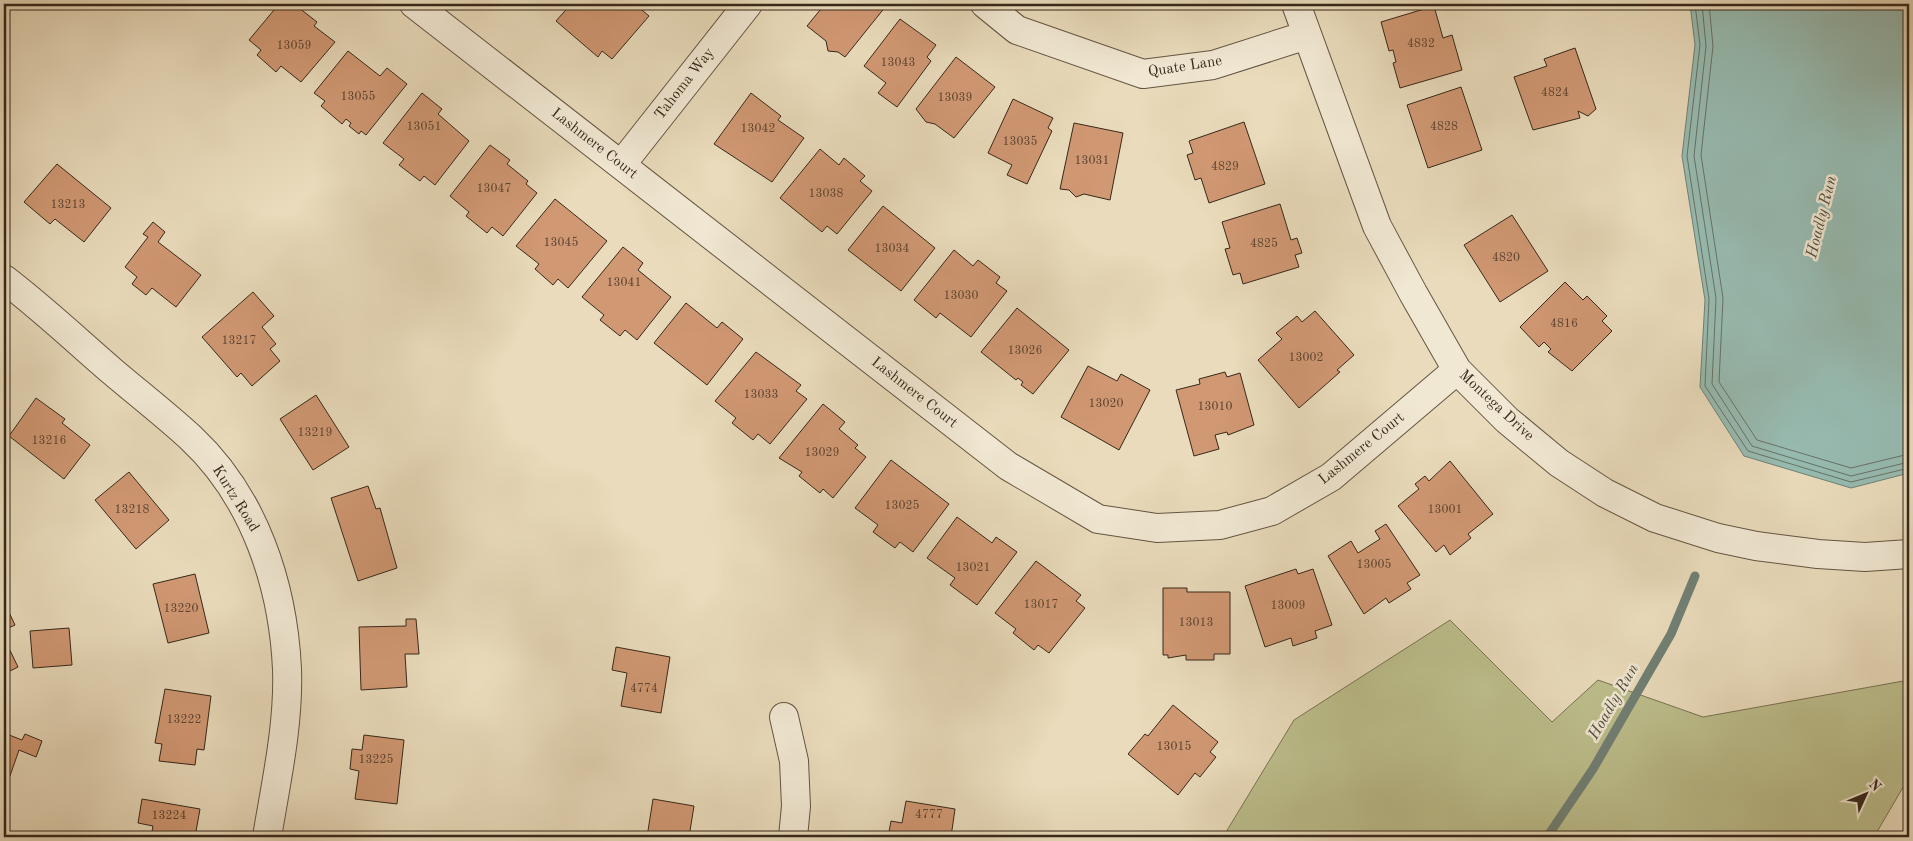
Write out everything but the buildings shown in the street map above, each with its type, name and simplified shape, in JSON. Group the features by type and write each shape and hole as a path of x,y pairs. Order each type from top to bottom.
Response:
{"street":[{"name":"Lashmere Court","path":"414,4 1008,466 1098,520 1157,528 1220,525 1272,511 1331,477 1457,370"},
{"name":"Tahoma Way","path":"621,165 748,4"},
{"name":"Quate Lane","path":"985,4 1017,30 1143,74 1212,65 1307,35"},
{"name":"Montega Drive","path":"1296,4 1377,226 1412,293 1457,370 1507,420 1559,463 1605,493 1655,518 1718,538 1756,546 1818,554 1865,557 1909,554"},
{"name":"Kurtz Road","path":"4,279 192,438 223,474 252,522 270,566 282,616 287,670 284,735 267,837"},
{"path":"784,717 794,761 796,806 793,837"}],"green space":[{"path":"1450,620 1552,722 1598,680 1703,717 1909,680 1909,777 1874,837 1223,837 1294,720"}],"water":[{"path":"1690,4 1909,4 1909,473 1851,488 1744,456 1700,387 1705,300 1682,156 1695,45"}],"waterway":[{"name":"Hoadly Run","path":"1547,837 1593,769 1671,634 1695,576"}]}
